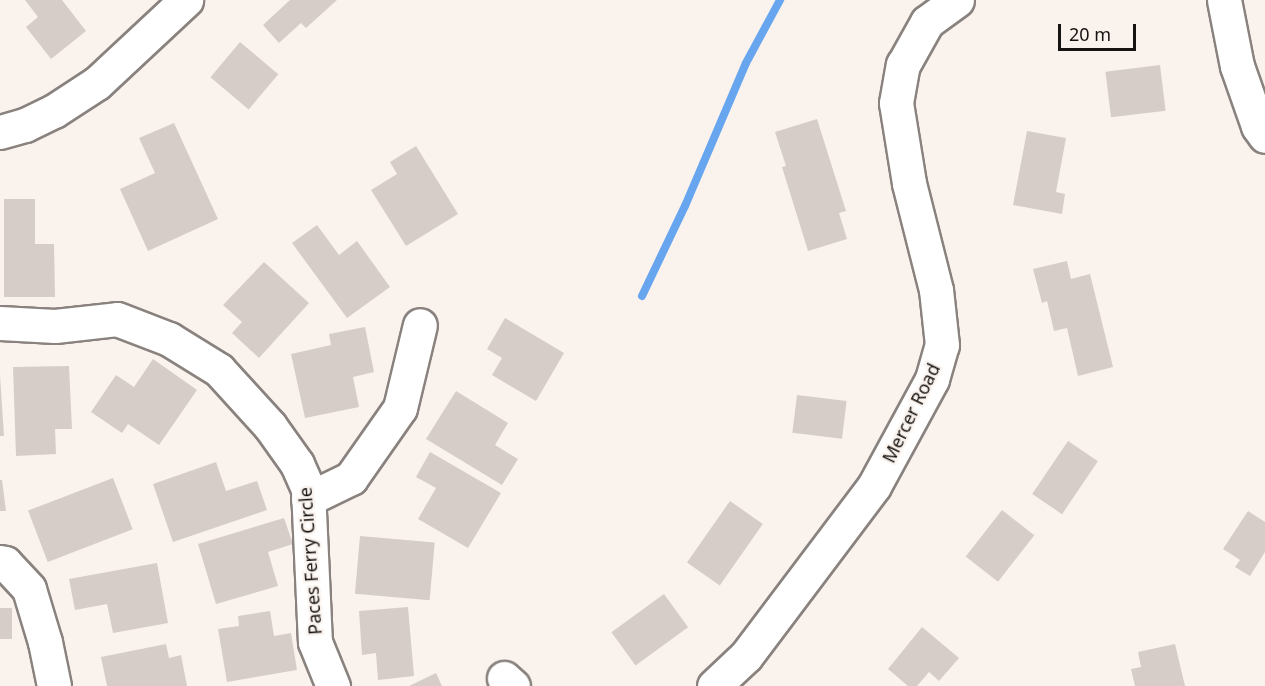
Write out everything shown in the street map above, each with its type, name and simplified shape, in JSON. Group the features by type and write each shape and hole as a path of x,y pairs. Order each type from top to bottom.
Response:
{"street":[{"path":"0,132 25,125 54,111 97,83 186,0"},
{"name":"Mercer Road","path":"714,686 746,656 874,486 932,379 942,345 936,290 909,183 896,103 903,65 927,22 957,0"},
{"path":"1224,0 1237,66 1258,126 1265,136"},
{"name":"Paces Ferry Circle","path":"0,323 55,326 117,319 169,339 219,370 270,426 297,465 308,489 315,642 333,686"},
{"path":"308,499 351,478 400,408 420,325"},
{"path":"0,562 5,563 29,590 45,642 54,686"}],"building":[{"path":"25,0 62,0 86,31 51,59 26,27 38,17"},
{"path":"290,0 337,0 306,28 301,23 279,43 263,25"},
{"path":"240,42 278,74 249,109 210,77"},
{"path":"1160,65 1166,111 1111,117 1105,72"},
{"path":"817,119 846,211 839,213 847,239 808,251 782,167 786,166 775,132"},
{"path":"174,123 218,219 148,251 120,189 155,173 139,138"},
{"path":"1027,131 1066,138 1056,192 1065,194 1062,214 1013,205"},
{"path":"416,146 458,214 406,246 371,190 397,174 390,162"},
{"path":"4,199 35,199 35,244 54,244 55,297 4,297"},
{"path":"317,225 339,255 357,241 390,287 347,318 292,243"},
{"path":"1067,261 1071,279 1090,274 1113,367 1078,376 1067,328 1054,331 1047,301 1042,303 1033,269"},
{"path":"264,262 309,303 259,358 232,333 242,322 223,305"},
{"path":"505,318 564,353 536,401 492,375 502,358 487,349"},
{"path":"365,327 374,372 353,377 359,407 305,418 291,354 331,345 329,334"},
{"path":"153,359 197,390 159,445 128,424 122,433 91,412 116,375 134,387"},
{"path":"69,366 72,429 55,429 56,454 16,456 13,367"},
{"path":"0,375 4,436 0,436"},
{"path":"456,391 508,423 495,445 518,459 502,485 426,439"},
{"path":"797,395 847,401 842,439 792,433"},
{"path":"1068,441 1098,461 1062,514 1032,494"},
{"path":"430,452 501,493 468,548 418,519 436,488 416,477"},
{"path":"216,462 226,491 257,481 267,510 173,542 153,484"},
{"path":"113,478 133,529 48,562 28,511"},
{"path":"0,480 2,480 6,511 0,511"},
{"path":"730,501 763,524 720,585 687,562"},
{"path":"1002,510 1034,535 998,582 966,556"},
{"path":"1248,511 1265,522 1265,552 1250,576 1235,567 1240,560 1223,549"},
{"path":"284,518 293,544 268,552 278,586 216,604 198,544"},
{"path":"360,536 435,543 430,600 355,594"},
{"path":"157,563 168,623 113,633 107,604 75,610 69,579"},
{"path":"664,594 688,627 636,665 611,632"},
{"path":"408,607 414,676 378,680 376,653 362,655 359,611"},
{"path":"0,608 12,608 12,639 0,639"},
{"path":"270,611 274,636 291,633 297,670 227,682 218,629 239,626 238,616"},
{"path":"922,627 959,658 939,681 929,672 917,686 908,686 888,669"},
{"path":"166,644 169,658 181,655 187,686 107,686 101,657"},
{"path":"1175,644 1185,686 1135,686 1131,669 1141,667 1138,652"},
{"path":"436,673 442,686 409,686"}],"waterway":[{"path":"642,296 685,206 746,63 780,0"}]}
